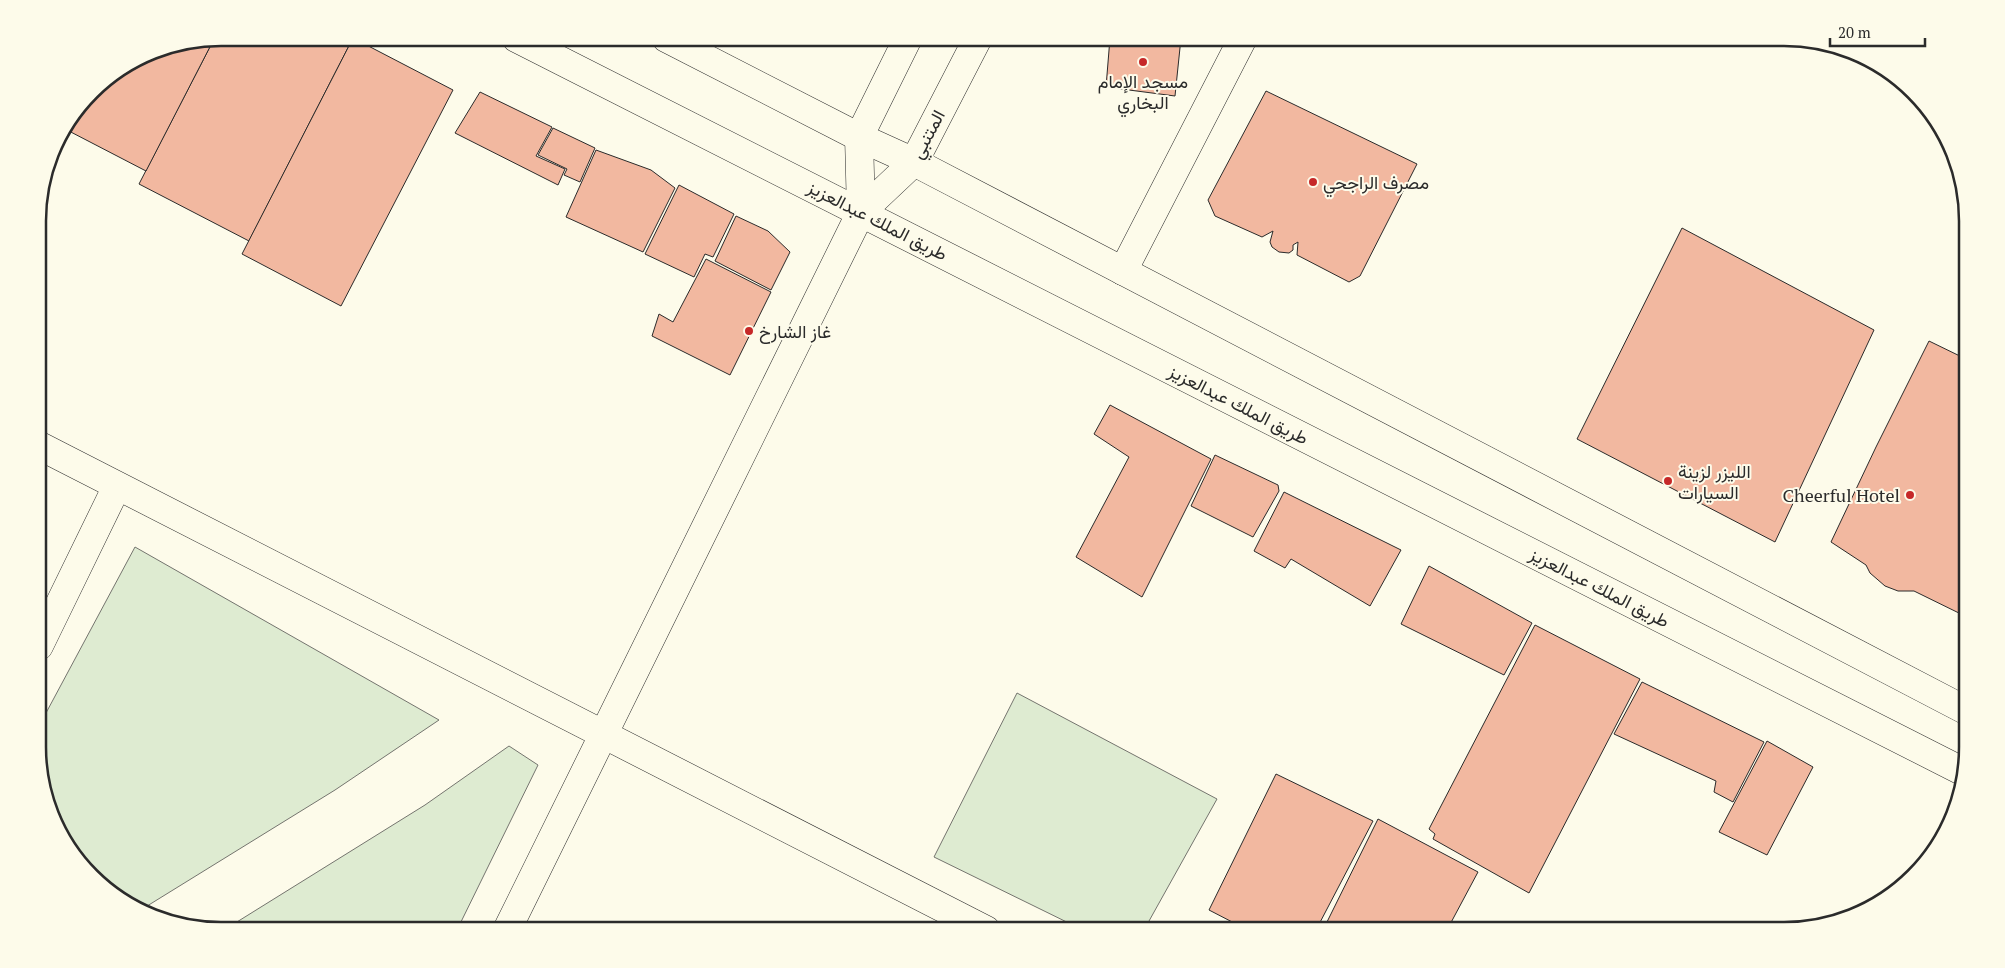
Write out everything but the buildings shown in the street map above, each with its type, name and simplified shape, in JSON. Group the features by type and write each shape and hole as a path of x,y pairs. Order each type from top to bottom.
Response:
{"main road":[{"path":"1123,271 1239,46"},
{"name":"طريق الملك عبدالعزيز","path":"533,47 1957,768"},
{"path":"683,47 859,137 914,162 1959,707"},
{"path":"511,922 861,212 859,137 904,47"},
{"name":"المتنبي","path":"861,212 914,162 974,47"},
{"path":"47,449 969,922"},
{"path":"46,631 117,486"}],"green space":[{"path":"135,547 439,720 335,790 148,905 115,886 82,853 70,834 52,792 46,747 46,713"},
{"path":"1017,693 1217,799 1149,921 1066,921 934,857"},
{"path":"509,746 538,765 461,922 237,922 425,805"}],"place":[{"name":"مسجد الإمام البخاري","path":"1143,62"},
{"name":"مصرف الراجحي","path":"1313,182"},
{"name":"غاز الشارخ","path":"749,331"},
{"name":"الليزر لزينة السيارات","path":"1668,481"},
{"name":"Cheerful Hotel","path":"1910,495"}]}
